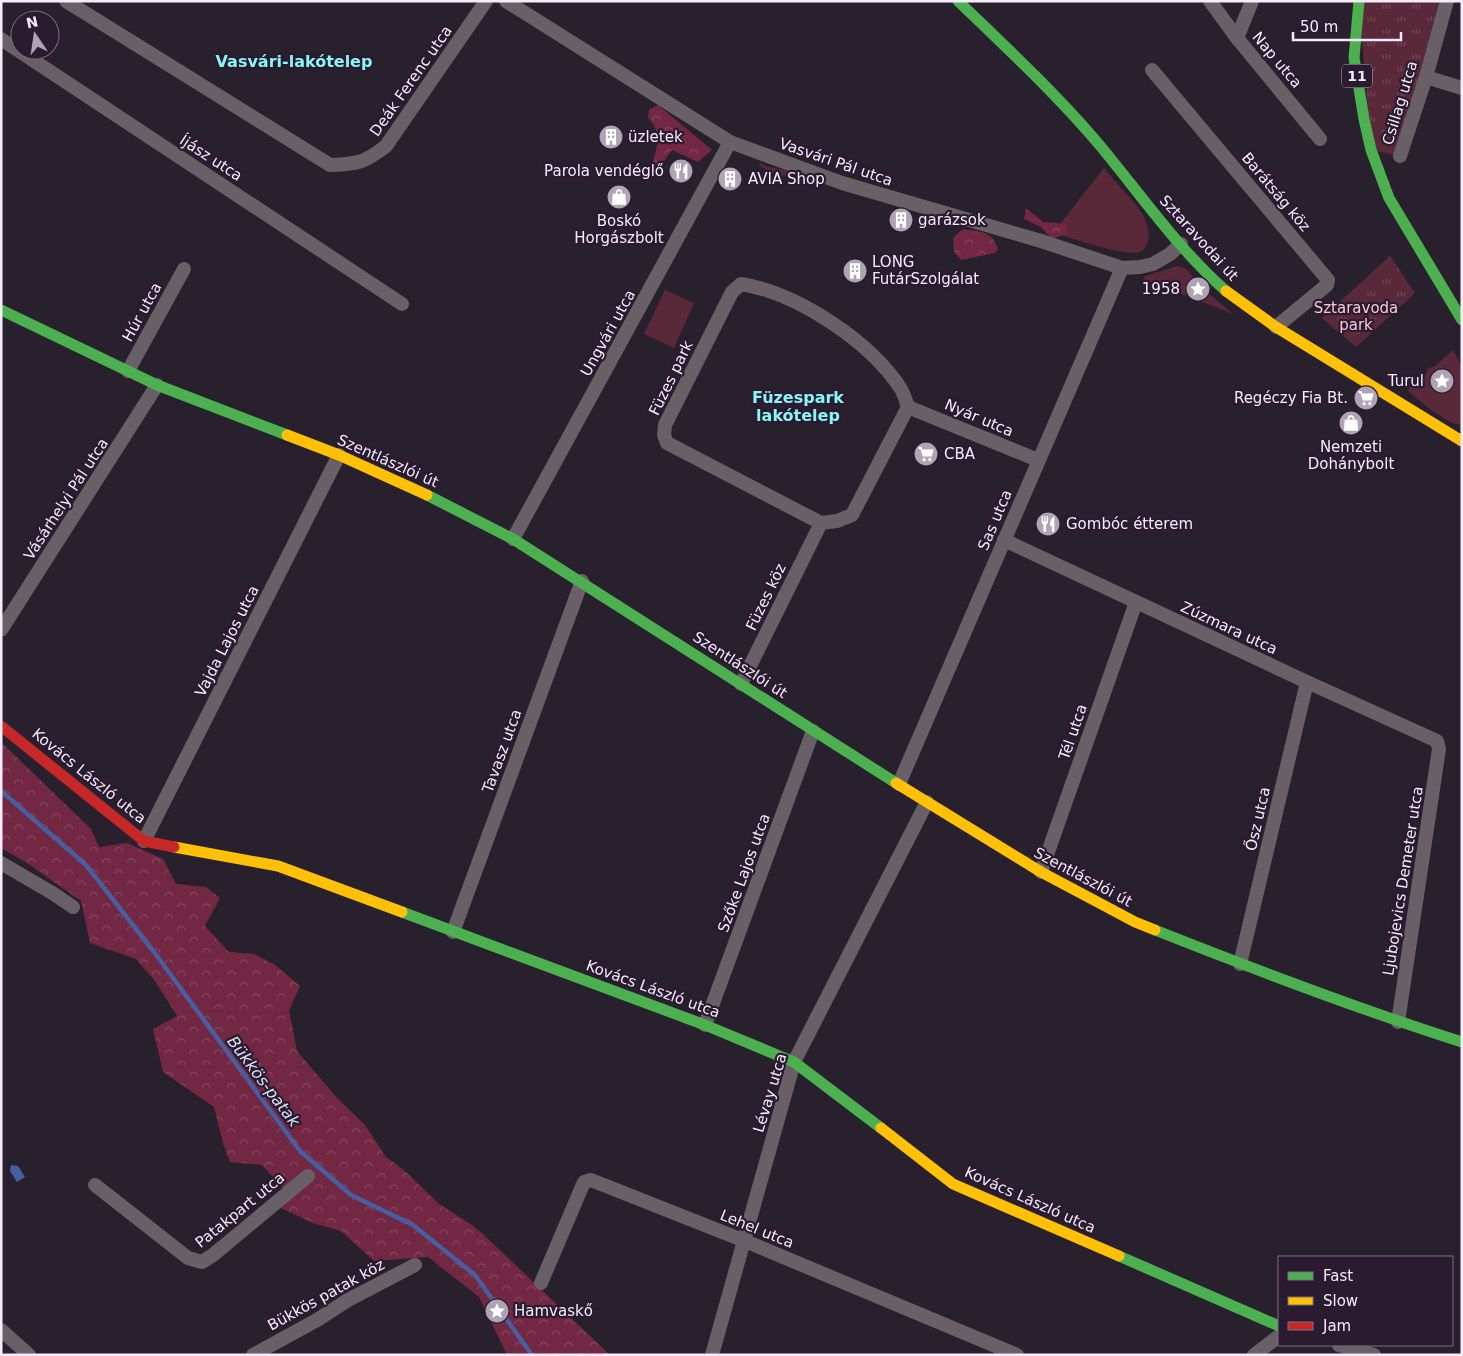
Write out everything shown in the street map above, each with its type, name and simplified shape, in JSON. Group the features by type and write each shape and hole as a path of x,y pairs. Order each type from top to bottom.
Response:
{"street":[{"name":"Deák Ferenc utca","path":"66,1 330,165 351,165 369,159 386,146 486,1"},
{"name":"Vasvári Pál utca","path":"506,1 730,142 848,185 1041,241 1122,268 1153,264 1170,254 1181,244"},
{"name":"Sztaravodai út","path":"958,1 1001,42 1094,139 1181,244 1219,285 1247,308 1276,327 1462,441"},
{"name":"Nap utca","path":"1210,1 1237,38 1320,139"},
{"path":"1237,38 1252,1"},
{"name":"11","path":"1359,1 1354,58 1371,150 1389,198 1462,320"},
{"name":"Csillag utca","path":"1400,156 1426,77 1447,1"},
{"name":"Íjász utca","path":"1,39 402,304"},
{"name":"Barátság köz","path":"1152,70 1328,280 1327,285 1276,327"},
{"path":"1426,77 1462,88"},
{"name":"Ungvári utca","path":"513,539 730,142"},
{"name":"Sas utca","path":"898,784 1122,268"},
{"name":"Húr utca","path":"128,371 184,269"},
{"name":"Füzes park","path":"821,523 667,443 664,435 665,425 732,292 741,284 759,287 794,302 840,328 871,352 902,390 908,407"},
{"name":"Szentlászlói út","path":"1,310 158,385 339,455 428,495 513,539 582,581 813,731 927,802 1041,872 1135,922 1240,964 1398,1022 1462,1042"},
{"name":"Vásárhelyi Pál utca","path":"1,630 158,385"},
{"path":"821,523 837,521 852,515 908,407"},
{"name":"Nyár utca","path":"908,407 1038,460"},
{"path":"1444,430 1462,430"},
{"name":"Vajda Lajos utca","path":"144,841 339,455"},
{"name":"Füzes köz","path":"741,684 821,523"},
{"name":"Zúzmara utca","path":"1004,540 1437,741 1439,744"},
{"name":"Tavasz utca","path":"453,932 582,581"},
{"name":"Tél utca","path":"1041,872 1136,602"},
{"name":"Ősz utca","path":"1240,964 1307,682"},
{"name":"Kovács László utca","path":"1,726 144,841 278,866 705,1025 794,1062 953,1184 1278,1326"},
{"name":"Szőke Lajos utca","path":"705,1025 813,731"},
{"name":"Ljubojevics Demeter utca","path":"1398,1022 1439,744"},
{"name":"Lévay utca","path":"712,1355 794,1062 927,802"},
{"path":"1,862 73,907"},
{"name":"Patakpart utca","path":"95,1185 188,1258 202,1262 308,1176"},
{"name":"Lehel utca","path":"541,1284 584,1182 591,1180 745,1241 1017,1355"},
{"name":"Bükkös patak köz","path":"253,1355 317,1320 348,1300 415,1265"},
{"path":"1,1330 28,1355"},
{"path":"1254,1355 1278,1337"},
{"path":"1342,1346 1374,1355"}],"green space":[{"path":"1359,1 1447,1 1400,156 1371,150"},
{"path":"658,105 712,150 698,162 672,150 655,173 651,167 657,148 657,135 653,123 648,118 649,110"},
{"path":"760,163 789,171 790,176 779,175 759,166"},
{"path":"1104,168 1139,209 1144,218 1149,238 1142,251 1135,253 1113,250 1053,233"},
{"path":"1026,208 1043,222 1067,224 1068,233 1052,239 1041,227 1024,219"},
{"path":"963,229 989,235 998,249 995,253 961,260 954,252 953,238"},
{"name":"Sztaravoda park","path":"1390,256 1415,293 1356,347 1322,318"},
{"path":"1178,266 1185,268 1207,292 1233,314 1143,279 1145,276"},
{"path":"665,290 694,303 674,348 644,334"},
{"path":"1453,350 1462,367 1462,425 1441,417 1407,390 1426,374 1427,369 1435,366"},
{"path":"1,742 91,829 99,847 127,843 163,859 176,884 206,887 220,898 205,926 229,952 254,954 275,965 300,986 289,1010 297,1051 337,1098 365,1125 386,1157 405,1171 439,1204 484,1235 610,1355 507,1355 479,1297 428,1257 374,1261 341,1231 313,1223 281,1208 282,1187 262,1165 230,1162 214,1107 163,1072 153,1029 177,1016 155,981 136,959 90,943 81,901 27,863 1,848"}],"water":[{"path":"11,1165 18,1166 25,1177 17,1182 10,1171"}],"waterway":[{"name":"Bükkös-patak","path":"1,791 86,865 154,952 300,1151 351,1195 413,1225 475,1275 532,1355"}],"traffic: fast":[{"path":"958,1 1081,123 1191,257 1226,291"},
{"path":"1359,1 1354,58 1371,150 1389,198 1462,320"},
{"path":"1,310 157,385 287,435"},
{"path":"427,495 513,539 896,783"},
{"path":"402,912 705,1025 794,1062 881,1128"},
{"path":"1155,930 1307,989 1462,1042"},
{"path":"1119,1256 1278,1326"}],"traffic: slow":[{"path":"1226,291 1276,327 1462,441"},
{"path":"287,435 339,455 427,495"},
{"path":"896,783 1041,872 1135,922 1155,930"},
{"path":"174,847 278,866 402,912"},
{"path":"881,1128 953,1184 1119,1256"}],"traffic: jam":[{"path":"1,726 144,841 174,847"}],"place":[{"name":"üzletek","path":"611,137"},
{"name":"Parola vendéglő","path":"681,171"},
{"name":"AVIA Shop","path":"730,179"},
{"name":"Boskó Horgászbolt","path":"619,197"},
{"name":"garázsok","path":"901,220"},
{"name":"LONG FutárSzolgálat","path":"855,271"},
{"name":"1958","path":"1198,289"},
{"name":"Turul","path":"1442,381"},
{"name":"Regéczy Fia Bt.","path":"1366,398"},
{"name":"Nemzeti Dohánybolt","path":"1351,423"},
{"name":"CBA","path":"926,454"},
{"name":"Gombóc étterem","path":"1048,524"},
{"name":"Hamvaskő","path":"497,1311"}],"district":[{"name":"Vasvári-lakótelep","path":"294,61"},
{"name":"Füzespark lakótelep","path":"798,406"}]}
